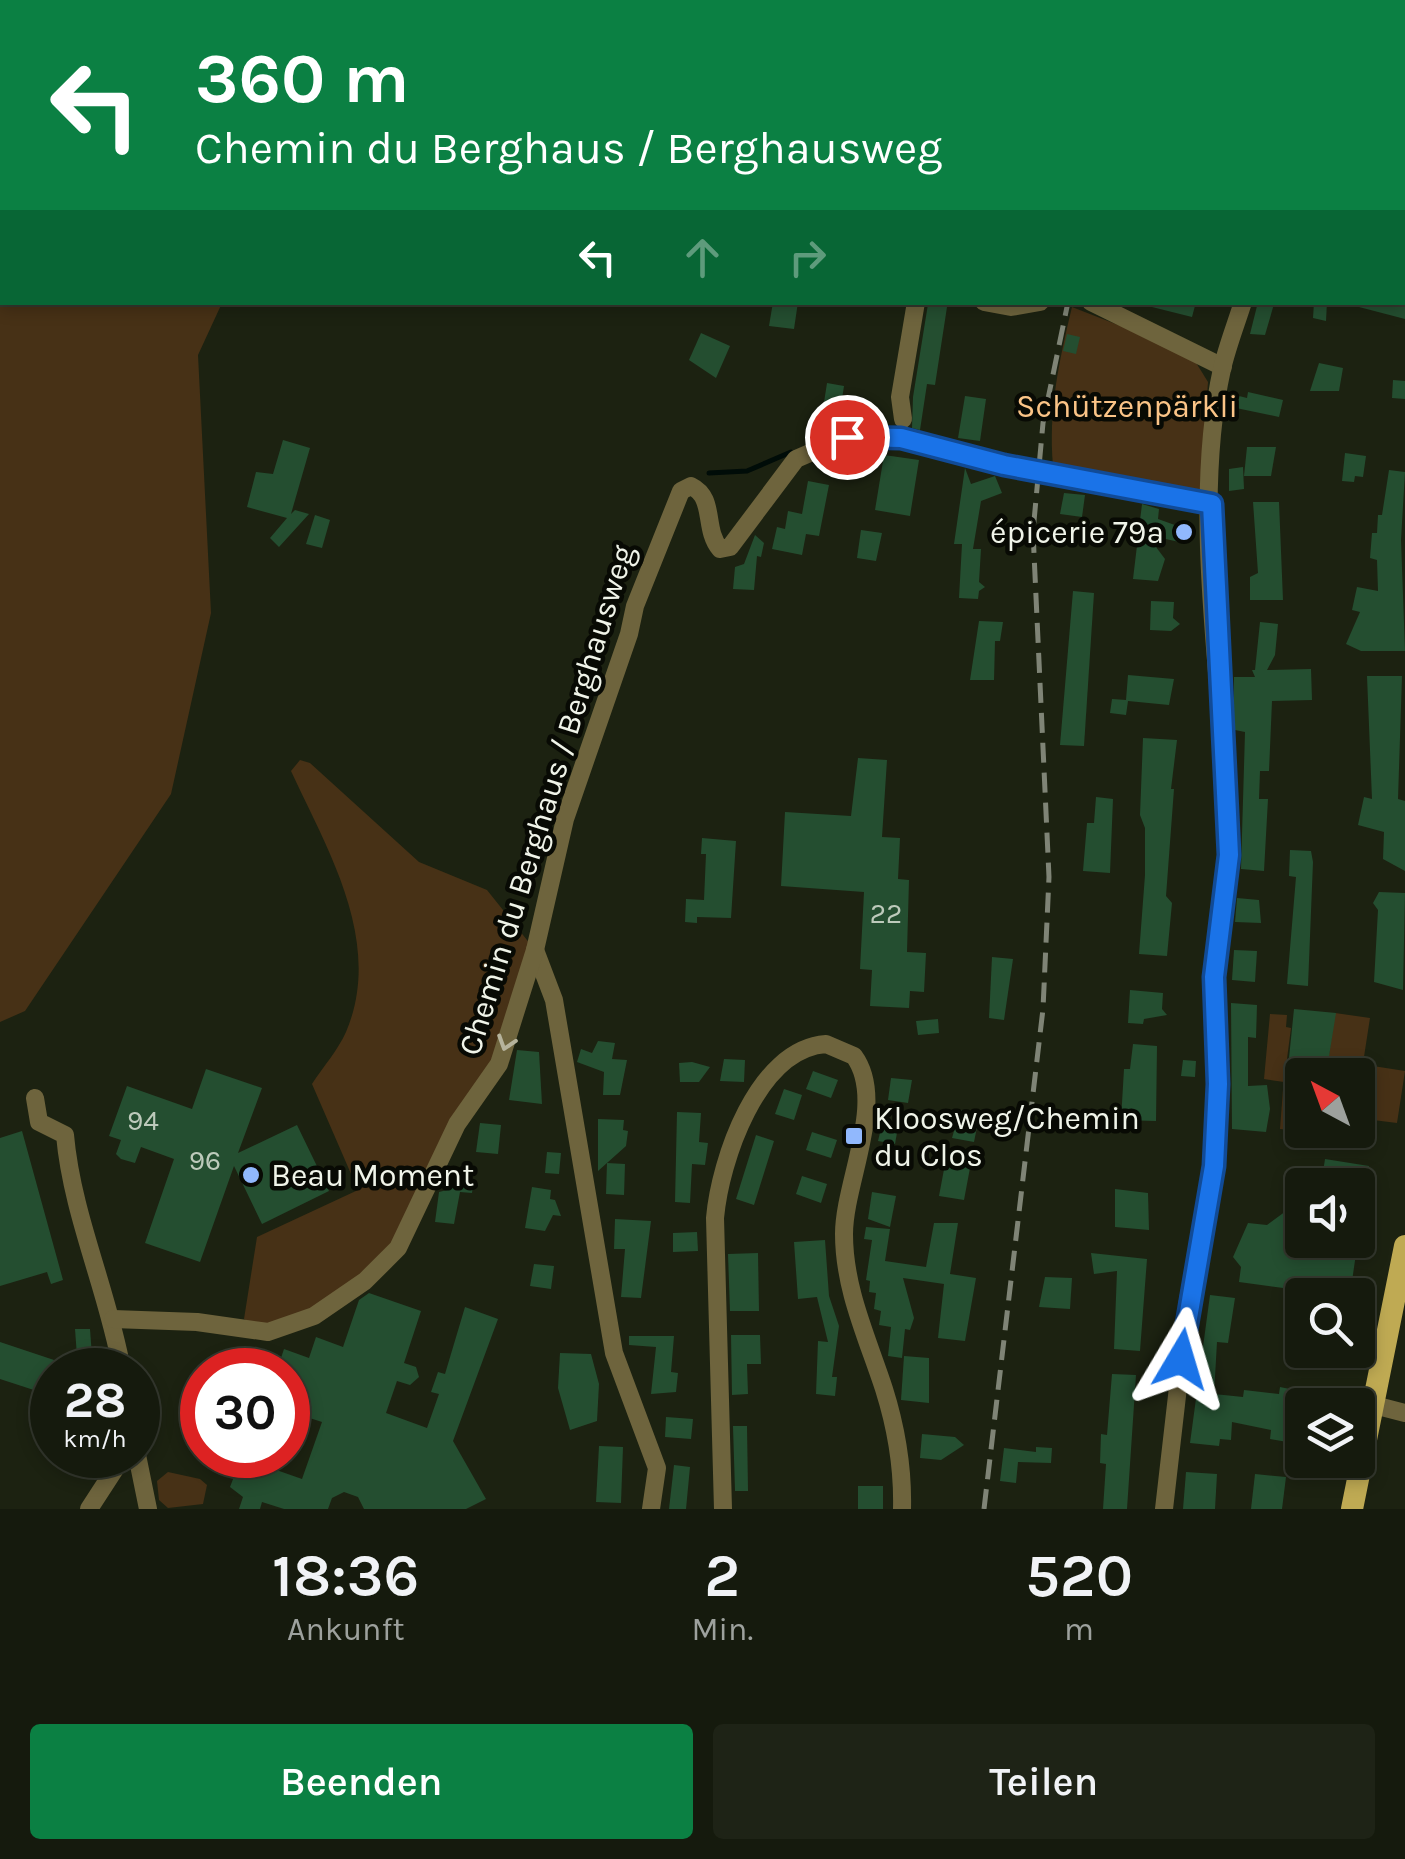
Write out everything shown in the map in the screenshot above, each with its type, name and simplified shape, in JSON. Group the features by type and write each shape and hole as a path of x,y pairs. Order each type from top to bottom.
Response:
{"main road":[{"path":"1375,1399 1405,1246"},
{"path":"1352,1509 1358,1478"}],"street":[{"path":"903,420 900,397 915,305"},
{"path":"1000,305 1026,305"},
{"path":"1097,305 1222,367"},
{"path":"1164,1509 1188,1300 1214,1166 1218,1102 1214,977 1229,855 1229,815 1212,454 1222,367 1242,305"},
{"name":"Chemin du Berghaus / Berghausweg","path":"113,1320 197,1322 268,1332 314,1316 366,1281 398,1248 456,1124 499,1064 535,950 565,819 629,634 634,606 681,491 691,486 699,489 708,505 712,540 720,549 730,547 796,459 847,437 883,438 1212,504"},
{"path":"535,950 554,1000 614,1353 657,1468 651,1509"},
{"path":"724,1509 714,1218 718,1184 726,1153 750,1106 790,1056 812,1045 826,1044 854,1056 868,1085 846,1203 844,1250 853,1300 895,1431 902,1509"},
{"path":"35,1098 39,1122 64,1135 74,1192 118,1348"},
{"path":"1375,1404 1405,1412"},
{"path":"89,1509 109,1478"},
{"path":"142,1478 148,1509"}],"green space":[{"path":"0,305 221,305 198,355 211,613 171,794 25,1011 0,1022"},
{"name":"Schützenpärkli","path":"1072,307 1190,353 1208,382 1200,491 1053,466 1053,406"},
{"path":"300,760 310,763 419,862 487,890 535,950 499,1064 398,1248 365,1281 268,1332 244,1319 257,1237 358,1190 312,1084 343,1039 356,998 359,964 355,931 335,865 291,771"},
{"path":"1335,1013 1370,1018 1364,1058 1328,1058"},
{"path":"1270,1014 1287,1015 1286,1027 1291,1028 1284,1082 1264,1079"},
{"path":"1375,1066 1405,1071 1397,1123 1375,1120"},
{"path":"1283,1089 1285,1089 1285,1130 1280,1129"},
{"path":"168,1472 180,1475 180,1478 200,1479 207,1485 203,1504 168,1508 159,1500 157,1481"}],"building":[{"path":"772,305 798,305 794,329 769,326"},
{"path":"928,305 947,307 935,385 927,384 920,430 912,428"},
{"path":"1152,305 1195,305 1192,317"},
{"path":"1257,305 1274,305 1265,335 1250,334"},
{"path":"1314,305 1327,305 1326,321 1313,318"},
{"path":"1405,305 1405,319 1359,307"},
{"path":"701,333 730,346 716,378 689,360"},
{"path":"1067,334 1080,337 1076,354 1063,351"},
{"path":"1319,363 1343,368 1339,391 1310,391"},
{"path":"1393,380 1405,381 1405,399 1392,398"},
{"path":"827,383 844,386 839,418 822,415"},
{"path":"1248,392 1283,400 1279,417 1236,408 1239,396 1247,398"},
{"path":"965,396 986,399 980,441 958,438"},
{"path":"283,440 310,448 291,514 295,510 309,514 279,547 270,538 287,518 247,507 256,472 273,474"},
{"path":"1247,447 1276,447 1271,476 1244,476"},
{"path":"1345,453 1366,456 1363,477 1355,476 1354,482 1342,481"},
{"path":"884,455 919,460 910,516 875,510"},
{"path":"1243,467 1244,489 1229,491 1229,469"},
{"path":"965,468 971,484 995,476 1002,493 981,501 973,549 981,549 979,582 985,587 979,591 978,599 959,598 962,544 954,544"},
{"path":"1389,470 1405,472 1401,540 1405,651 1361,651 1346,644 1360,612 1352,610 1357,587 1378,591 1377,560 1370,558 1372,533 1377,533 1378,515 1382,515"},
{"path":"808,481 829,485 819,536 806,534 802,555 772,549 777,527 785,529 788,511 802,514"},
{"path":"1064,493 1085,495 1082,517 1060,514"},
{"path":"1253,502 1279,502 1283,600 1250,600 1250,577 1258,573"},
{"path":"1142,504 1159,509 1158,519 1186,529 1184,543 1147,535 1165,559 1158,581 1133,579"},
{"path":"315,515 330,520 322,548 306,544"},
{"path":"861,530 882,533 876,561 857,558"},
{"path":"755,535 764,543 761,557 757,556 754,590 733,589 735,567 744,564"},
{"path":"1073,591 1094,593 1084,746 1060,745"},
{"path":"1151,601 1174,602 1173,618 1180,624 1171,631 1150,630"},
{"path":"979,621 1003,622 1000,641 995,641 994,680 970,680"},
{"path":"1260,622 1278,624 1275,655 1267,670 1311,669 1312,700 1272,701 1269,771 1260,771 1259,799 1268,799 1264,871 1241,869 1245,732 1235,730 1234,724 1234,677 1255,677 1252,670"},
{"path":"1128,675 1174,679 1169,705 1128,701 1126,715 1110,713 1112,699 1126,700"},
{"path":"1367,676 1402,676 1398,799 1405,801 1405,871 1383,859 1384,832 1358,825 1364,797 1372,799"},
{"path":"1143,738 1177,740 1166,896 1172,903 1167,956 1139,954 1145,875 1145,828 1140,815"},
{"path":"858,758 887,760 882,837 900,838 898,879 909,880 907,952 926,953 924,992 910,991 909,1008 870,1006 872,970 860,969 864,892 781,886 785,812 851,816"},
{"path":"1096,797 1113,799 1110,873 1083,871 1087,823 1094,823"},
{"path":"702,838 736,841 731,918 697,917 697,923 685,922 686,899 704,900 706,854 701,854"},
{"path":"1290,850 1311,851 1313,862 1308,986 1287,984 1296,877 1289,876"},
{"path":"1379,892 1405,893 1403,990 1374,982 1378,910 1373,903"},
{"path":"1237,898 1259,900 1261,923 1235,922"},
{"path":"1234,950 1257,951 1255,982 1232,980"},
{"path":"992,957 1013,959 1004,1020 989,1018"},
{"path":"1130,990 1163,993 1162,1009 1167,1015 1144,1019 1143,1024 1128,1023"},
{"path":"1231,1003 1257,1005 1256,1038 1248,1037 1248,1086 1267,1085 1270,1109 1266,1132 1232,1129"},
{"path":"1294,1009 1336,1013 1329,1058 1289,1058"},
{"path":"938,1019 939,1033 918,1035 916,1021"},
{"path":"598,1041 615,1043 612,1059 627,1060 620,1095 603,1095 604,1072 577,1062 581,1049 592,1053"},
{"path":"1133,1044 1157,1046 1156,1121 1121,1120 1124,1069 1130,1069"},
{"path":"517,1050 539,1052 542,1104 509,1100"},
{"path":"724,1059 745,1060 744,1082 720,1081"},
{"path":"1183,1060 1196,1061 1195,1077 1181,1076"},
{"path":"679,1063 710,1067 699,1082 680,1082"},
{"path":"206,1069 262,1088 238,1153 297,1125 329,1191 262,1224 234,1166 200,1262 145,1243 174,1159 141,1147 135,1163 121,1159 116,1154 121,1140 109,1136 127,1086 192,1109"},
{"path":"813,1071 838,1080 831,1098 806,1089"},
{"path":"891,1078 912,1080 908,1103 888,1100"},
{"path":"784,1089 802,1095 794,1120 775,1114"},
{"path":"960,1110 980,1112 974,1142 952,1138"},
{"path":"677,1112 701,1113 699,1142 708,1143 705,1165 692,1164 690,1203 675,1202"},
{"path":"598,1119 624,1120 623,1130 628,1131 626,1146 598,1171"},
{"path":"480,1123 501,1125 498,1154 476,1152"},
{"path":"882,1124 898,1127 895,1144 878,1141"},
{"path":"22,1131 63,1280 51,1284 47,1272 0,1286 0,1138"},
{"path":"812,1132 837,1140 831,1158 806,1150"},
{"path":"756,1135 774,1141 754,1205 736,1199"},
{"path":"547,1152 561,1153 559,1174 545,1173"},
{"path":"1325,1159 1369,1166 1369,1168 1324,1168"},
{"path":"607,1163 625,1164 624,1195 606,1194"},
{"path":"945,1164 970,1168 964,1200 939,1196"},
{"path":"802,1176 827,1184 821,1203 796,1194"},
{"path":"449,1177 474,1179 472,1193 460,1192 454,1224 435,1222 439,1192 447,1190"},
{"path":"532,1187 551,1190 550,1199 555,1200 561,1216 553,1215 545,1231 525,1228"},
{"path":"1115,1189 1148,1193 1149,1230 1115,1227"},
{"path":"872,1192 896,1196 890,1227 868,1219"},
{"path":"1285,1212 1285,1258 1355,1258 1352,1278 1285,1278 1285,1288 1239,1282 1241,1267 1233,1257 1248,1223 1267,1225"},
{"path":"615,1219 651,1221 641,1298 621,1297 625,1249 614,1249"},
{"path":"934,1223 958,1223 950,1274 976,1278 965,1341 938,1338 944,1284 903,1278 914,1318 910,1330 905,1329 902,1358 888,1356 891,1327 879,1325 881,1311 874,1309 876,1293 869,1292 870,1281 866,1280 872,1240 864,1239 866,1227 890,1229 885,1261 926,1267"},
{"path":"697,1232 698,1251 673,1252 673,1233"},
{"path":"825,1240 829,1296 839,1326 832,1377 837,1377 835,1396 816,1394 818,1341 828,1342 817,1297 798,1299 794,1242"},
{"path":"758,1253 759,1311 730,1311 728,1254"},
{"path":"1091,1253 1147,1259 1140,1351 1114,1349 1117,1271 1094,1274"},
{"path":"534,1264 554,1266 551,1289 530,1286"},
{"path":"1045,1277 1072,1278 1070,1309 1039,1307"},
{"path":"369,1293 421,1311 404,1363 416,1367 419,1377 410,1385 397,1381 386,1413 427,1428 439,1394 431,1392 438,1372 445,1374 465,1307 498,1319 453,1441 486,1499 466,1509 364,1509 358,1497 344,1492 332,1498 328,1509 284,1509 262,1502 260,1509 239,1509 243,1497 230,1487 233,1478 310,1478 310,1456 322,1422 310,1418 310,1355 316,1337 343,1347 359,1300"},
{"path":"1210,1295 1235,1298 1228,1343 1217,1342 1214,1394 1243,1397 1244,1390 1279,1394 1280,1387 1285,1388 1285,1442 1270,1439 1271,1430 1232,1422 1231,1440 1220,1439 1219,1446 1190,1443"},
{"path":"75,1329 90,1329 91,1348 76,1348"},
{"path":"731,1335 760,1335 761,1364 747,1364 748,1394 732,1395"},
{"path":"629,1336 674,1336 671,1372 678,1373 676,1392 651,1394 656,1347 629,1345"},
{"path":"0,1342 30,1352 30,1389 0,1379"},
{"path":"560,1353 591,1354 599,1384 597,1421 570,1430 558,1388"},
{"path":"904,1356 929,1358 929,1403 901,1400"},
{"path":"1112,1374 1136,1375 1127,1509 1103,1509 1106,1464 1100,1463 1101,1434 1107,1435"},
{"path":"666,1417 693,1419 691,1439 665,1437"},
{"path":"733,1426 747,1426 748,1491 735,1491"},
{"path":"922,1434 955,1437 964,1445 941,1460 920,1458"},
{"path":"599,1446 623,1447 621,1503 596,1502"},
{"path":"1036,1447 1052,1448 1051,1463 1018,1462 1016,1483 1000,1481 1004,1448 1036,1452"},
{"path":"674,1465 690,1467 686,1509 669,1509"},
{"path":"1186,1472 1217,1474 1215,1509 1183,1509"},
{"path":"1255,1474 1285,1477 1282,1509 1251,1509"},
{"path":"858,1486 883,1486 883,1509 858,1509"}],"waterway":[{"path":"709,473 747,471 791,452"}],"railway":[{"path":"984,1509 1043,1009 1049,877 1033,532 1043,423 1067,305"}],"place":[{"name":"épicerie 79a","path":"1184,532"},
{"name":"Kloosweg/Chemin du Clos","path":"854,1136"},
{"name":"Beau Moment","path":"251,1175"}],"route":[{"path":"847,437 901,438 1004,465 1212,504 1229,855 1214,977 1218,1084 1214,1166 1188,1300 1181,1359"}]}
